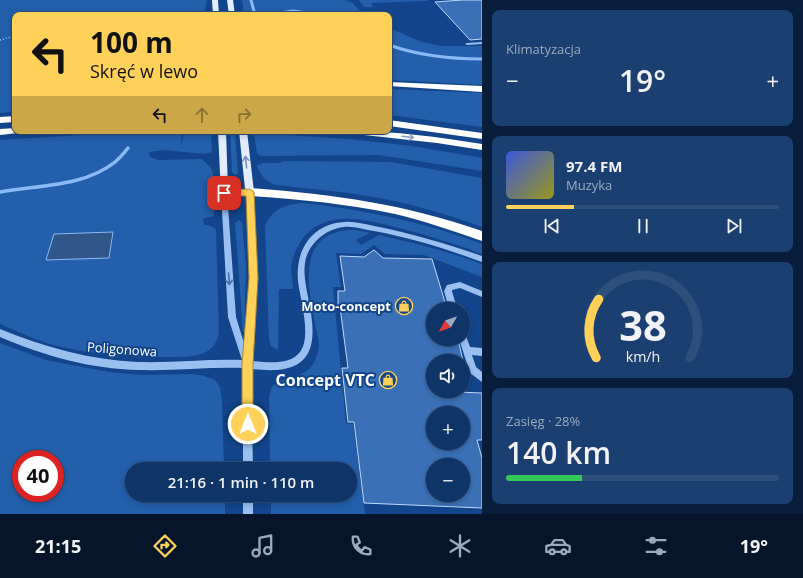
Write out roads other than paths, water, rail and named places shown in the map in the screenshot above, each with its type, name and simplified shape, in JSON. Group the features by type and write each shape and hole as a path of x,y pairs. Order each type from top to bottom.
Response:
{"highway":[{"path":"392,84 482,89"},
{"path":"0,120 12,120"},
{"path":"392,123 482,136"},
{"path":"0,132 12,131"},
{"path":"382,134 482,147"},
{"path":"250,192 301,195 362,203 415,214 482,236"}],"main road":[{"path":"215,0 216,12"},
{"path":"230,0 232,12"},
{"path":"222,134 224,193 250,192 243,134"}],"street":[{"path":"467,44 482,43"},
{"path":"248,462 247,364 253,278 250,192"},
{"path":"224,193 232,317 247,364"},
{"name":"Poligonowa","path":"0,333 51,353 106,363 136,365 247,364 270,367 286,365 293,363 303,355 309,341 300,272 302,259 311,240 324,230 340,224 350,224 410,236 482,259"},
{"path":"451,302 448,291 450,287 460,285 482,294"},
{"path":"465,346 473,370 482,378"},
{"path":"466,351 482,352"},
{"path":"248,502 248,514"}],"waterway":[{"path":"251,0 254,12"},
{"path":"286,12 300,12"},
{"path":"392,46 412,52 435,56 482,59"},
{"path":"0,192 75,181 103,170 115,162 128,148"}],"place":[{"name":"Moto-concept","path":"404,306"},
{"name":"Concept VTC","path":"388,380"}]}
